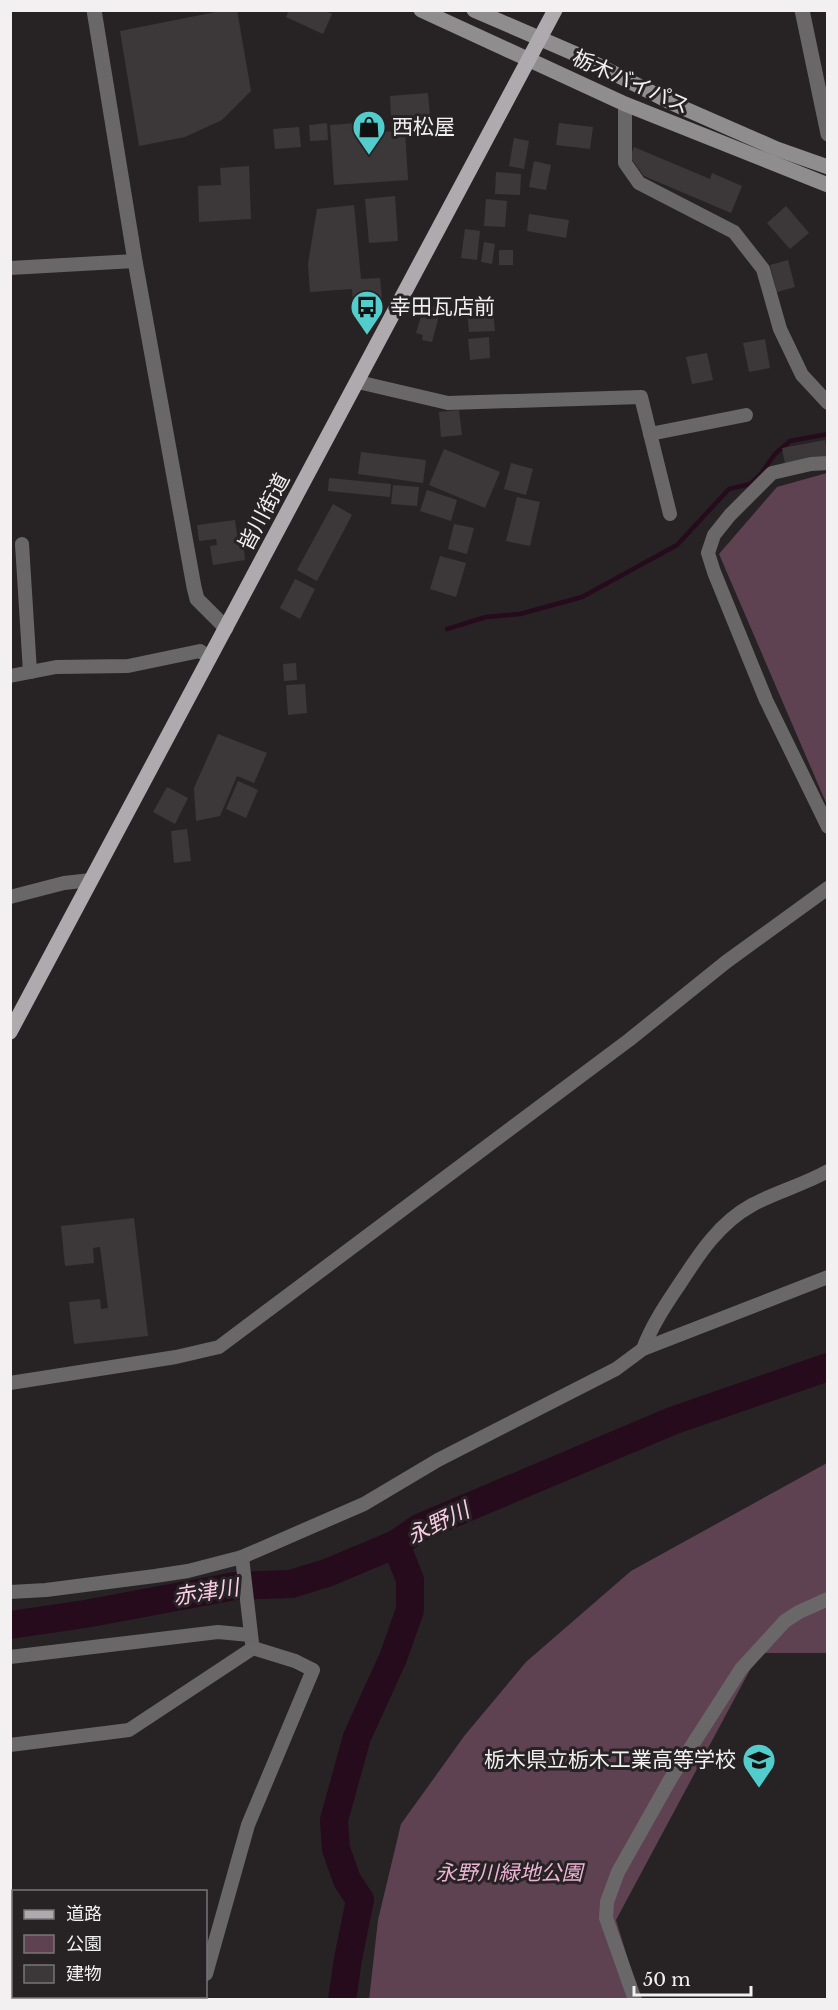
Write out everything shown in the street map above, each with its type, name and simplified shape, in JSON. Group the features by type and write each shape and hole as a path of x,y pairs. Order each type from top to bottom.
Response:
{"main road":[{"name":"栃木バイパス","path":"421,10 625,104 828,185"},
{"name":"皆川街道","path":"10,1032 555,10"},
{"name":"栃木バイパス","path":"482,12 578,55 674,104 777,149 828,167"}],"street":[{"path":"94,10 135,261 194,586 197,599 211,616 226,628"},
{"path":"802,10 828,134"},
{"path":"625,104 625,163 639,183 734,232 763,269 780,329 802,375 828,402"},
{"path":"10,268 135,261"},
{"path":"358,382 448,403 641,397 670,514"},
{"path":"650,434 746,415"},
{"path":"828,463 811,464 772,473 714,535 708,553 765,700 828,827"},
{"path":"22,544 30,672"},
{"path":"10,676 56,667 128,666 200,651 210,658"},
{"path":"10,897 64,883 91,880"},
{"path":"10,1383 176,1357 219,1347 629,1040 726,962 828,888"},
{"path":"643,1349 651,1328 686,1275 710,1240 728,1221 752,1205 828,1171"},
{"path":"10,1592 46,1590 155,1576 242,1561 364,1504 438,1460 616,1369 643,1349 828,1277"},
{"path":"242,1561 252,1641"},
{"path":"635,2000 606,1918 607,1902 618,1872 671,1778 741,1669 785,1621 828,1599"},
{"path":"10,1657 218,1632 252,1641 313,1670 248,1825 207,1970"},
{"path":"10,1745 129,1730 252,1641"}],"green space":[{"path":"828,473 827,805 719,554 777,487"},
{"name":"永野川緑地公園","path":"827,1463 827,1653 759,1653 616,1920 640,1999 369,2000 378,1920 401,1824 465,1735 526,1662 631,1571"}],"building":[{"path":"226,10 237,10 251,91 222,120 185,137 139,146 120,31"},
{"path":"289,10 324,10 332,14 323,34 286,17"},
{"path":"428,93 430,116 391,118 390,96"},
{"name":"西松屋","path":"382,121 382,132 405,130 408,180 334,185 330,125"},
{"path":"327,123 328,140 310,141 309,125"},
{"path":"559,123 593,127 590,149 556,145"},
{"path":"299,127 301,147 275,149 273,129"},
{"path":"514,138 529,141 524,169 509,166"},
{"path":"634,147 710,179 712,173 742,186 731,213 644,176 630,157"},
{"path":"534,161 551,165 546,190 529,187"},
{"path":"249,166 251,219 199,222 198,186 221,185 220,168"},
{"path":"496,172 521,174 520,195 495,194"},
{"path":"395,196 398,241 369,243 365,199"},
{"path":"486,199 507,201 505,227 484,226"},
{"path":"354,205 361,279 380,278 382,298 373,299 373,311 354,313 352,289 310,292 308,264 317,209"},
{"path":"786,206 809,233 790,249 767,223"},
{"path":"529,214 569,220 566,238 527,231"},
{"path":"465,229 480,231 477,260 461,258"},
{"path":"484,242 495,244 492,264 481,262"},
{"path":"499,250 513,250 513,265 499,265"},
{"path":"788,260 795,287 777,292 770,265"},
{"path":"432,306 441,308 432,342 422,340 423,335 416,333 424,307 431,309"},
{"path":"493,309 495,331 469,332 467,311"},
{"path":"489,337 490,358 470,360 468,339"},
{"path":"765,339 770,368 749,372 743,343"},
{"path":"707,353 713,380 692,384 686,357"},
{"path":"459,410 462,435 441,437 439,412"},
{"path":"825,440 828,456 785,464 782,448"},
{"path":"444,449 500,472 485,508 429,485"},
{"path":"361,452 426,460 423,483 358,474"},
{"path":"511,463 533,469 526,495 504,489"},
{"path":"329,478 391,484 390,497 328,491"},
{"path":"393,485 419,487 417,506 391,504"},
{"path":"427,490 457,500 451,521 420,511"},
{"path":"517,497 540,502 530,546 506,541"},
{"path":"333,504 352,515 317,581 297,570"},
{"path":"235,520 238,541 243,540 245,560 213,565 210,546 217,545 216,539 199,541 197,525"},
{"path":"454,524 474,528 467,554 448,549"},
{"path":"440,556 466,563 456,597 430,589"},
{"path":"295,579 315,589 300,619 280,608"},
{"path":"296,663 297,680 284,681 283,664"},
{"path":"305,684 307,713 288,715 286,685"},
{"path":"218,734 267,753 254,783 237,776 220,816 196,821 194,788"},
{"path":"238,781 258,790 246,818 226,809"},
{"path":"167,787 188,798 175,824 153,812"},
{"path":"187,829 191,861 174,863 171,831"},
{"path":"134,1218 148,1336 74,1344 69,1302 100,1299 101,1309 108,1308 100,1247 93,1248 94,1263 65,1266 61,1226"}],"waterway":[{"path":"447,629 486,617 520,614 582,597 677,545 729,489 750,484 760,475 775,454 790,441 828,434"},
{"name":"永野川","path":"10,1625 85,1614 235,1586 291,1584 327,1573 396,1544 419,1528 672,1421 828,1367"},
{"name":"永野川","path":"342,2000 360,1900 347,1880 336,1849 334,1820 357,1737 393,1658 410,1610 410,1580 396,1544"}],"place":[{"name":"西松屋","path":"369,156"},
{"name":"幸田瓦店前","path":"367,336"},
{"name":"栃木県立栃木工業高等学校","path":"759,1789"}],"water label":[{"name":"赤津川","path":"206,1592"}]}
